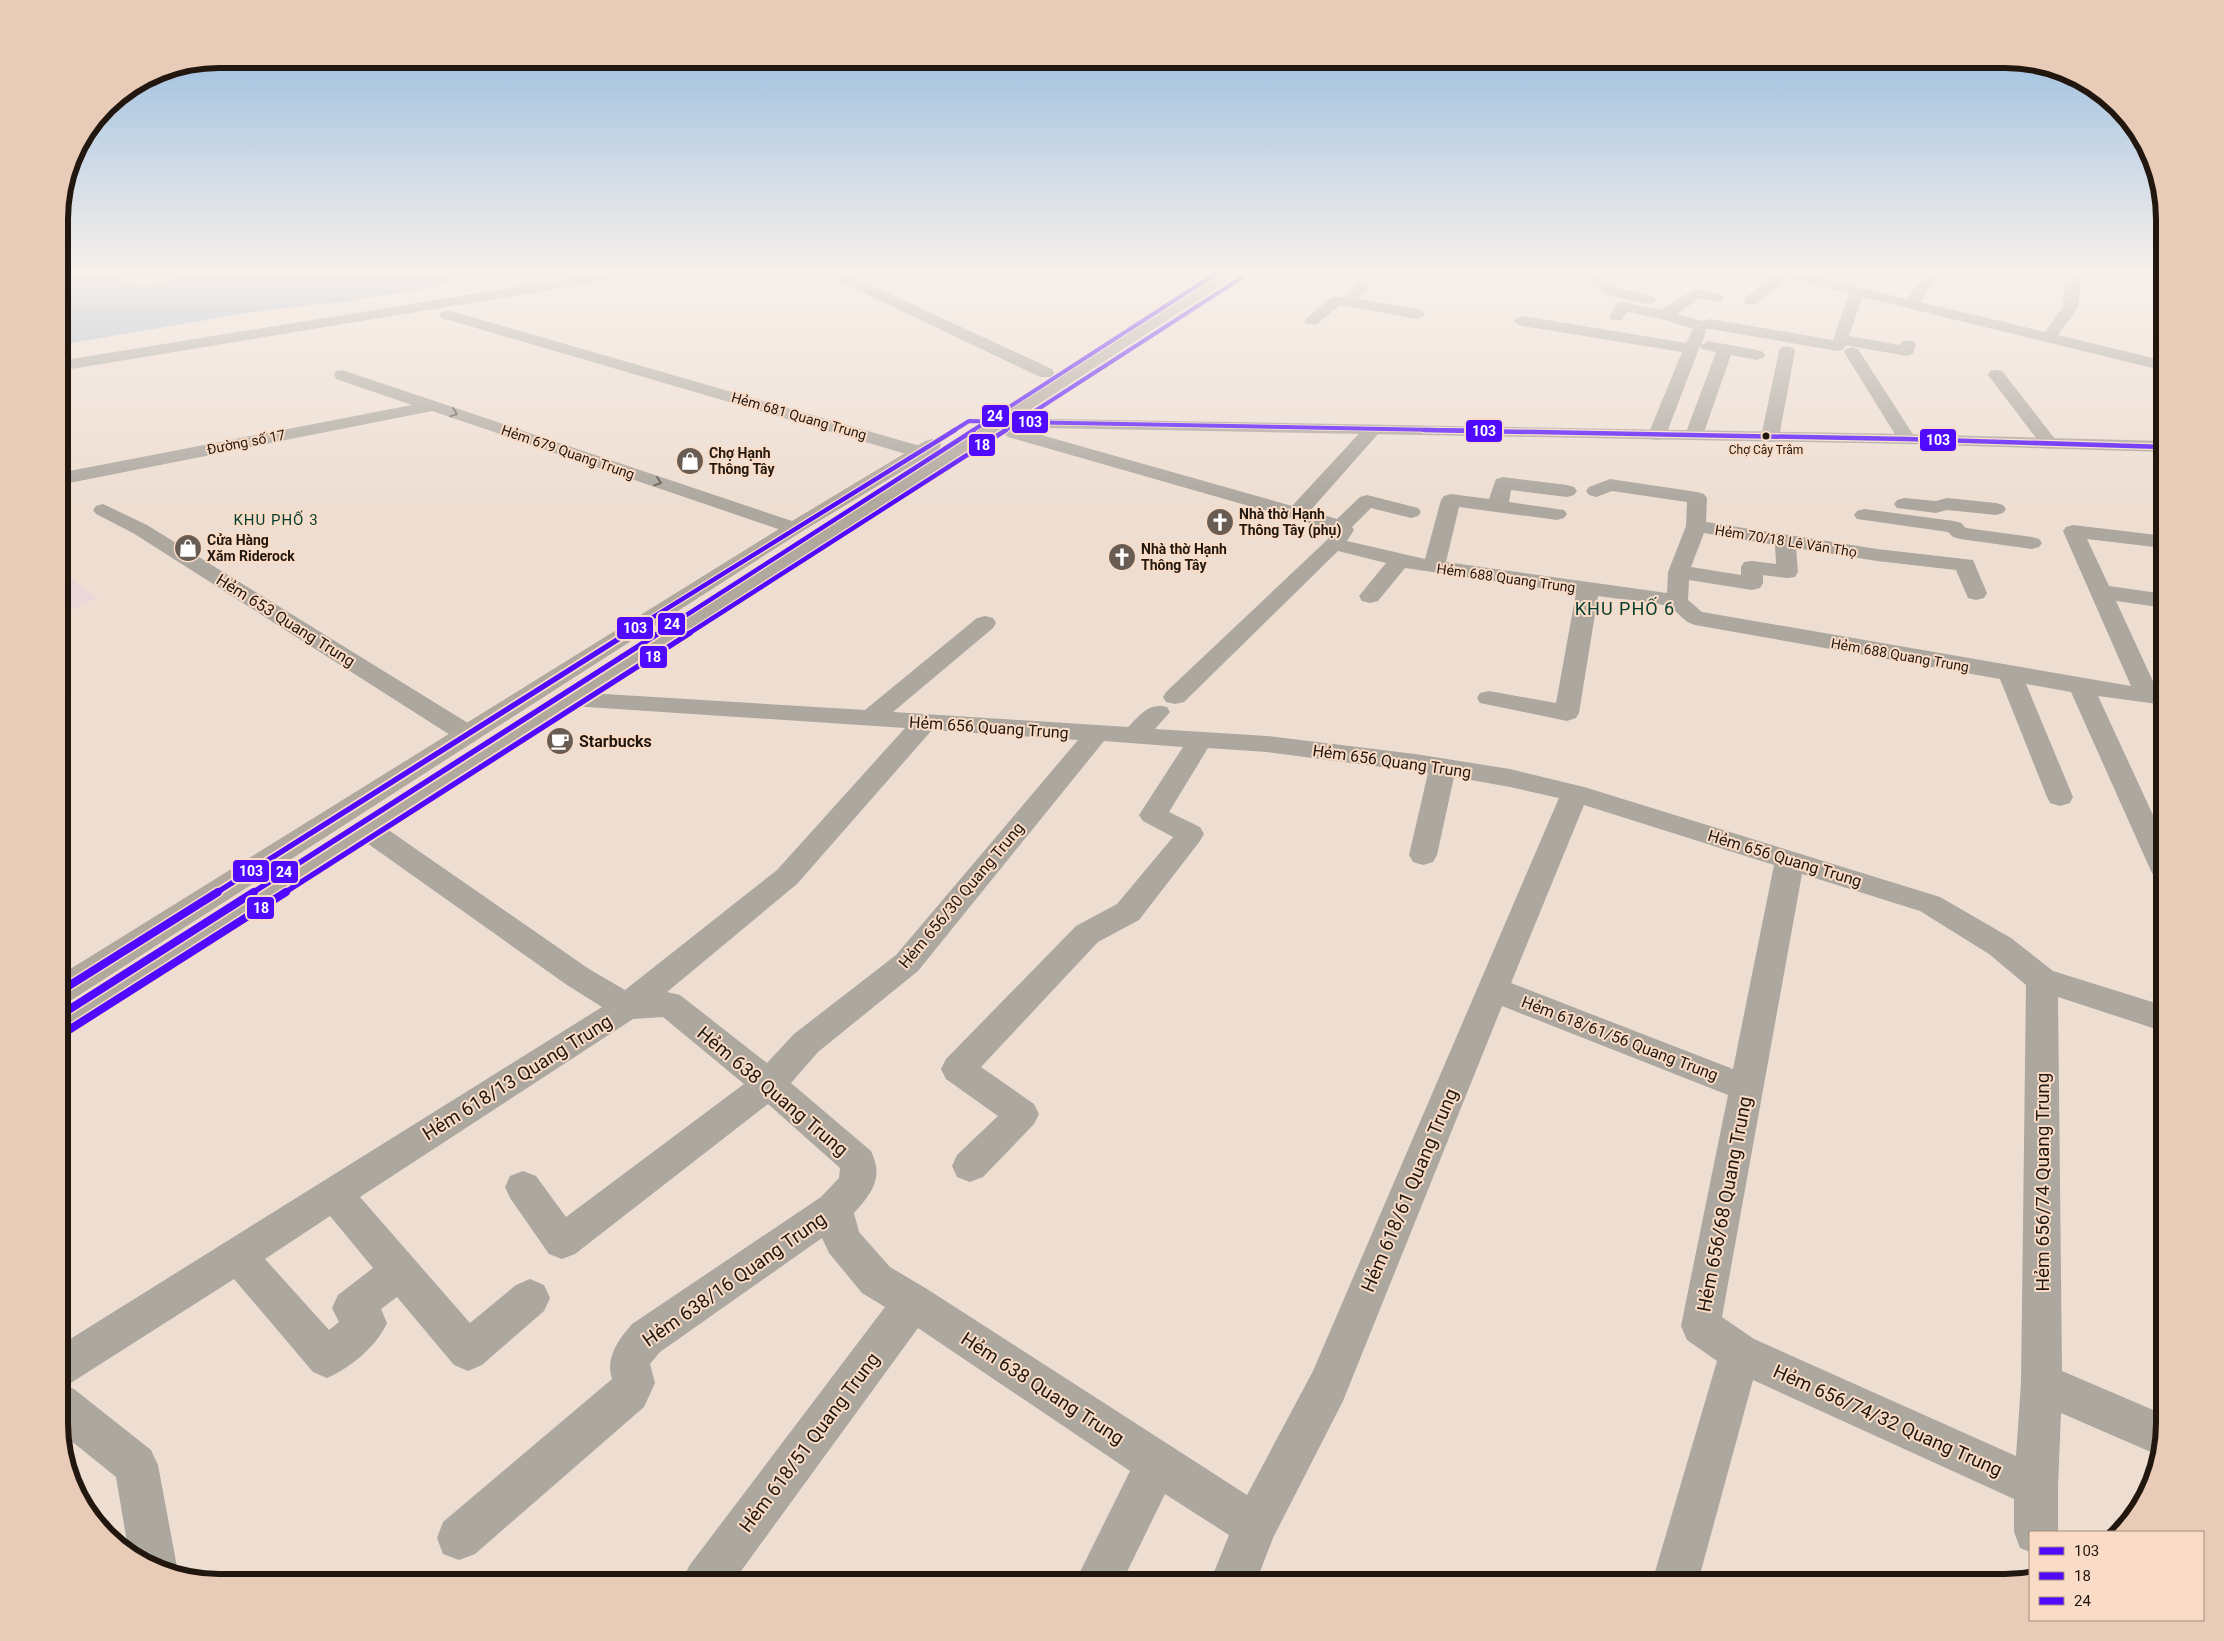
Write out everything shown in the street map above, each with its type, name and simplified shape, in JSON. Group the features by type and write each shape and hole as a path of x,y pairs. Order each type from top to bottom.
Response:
{"main road":[{"path":"68,986 238,881 794,528 1087,348"},
{"path":"68,1020 572,699 1000,423 1113,348"},
{"path":"970,421 1907,439 2156,447"},
{"path":"238,881 264,896"}],"street":[{"path":"68,365 172,348"},
{"name":"Hẻm 681 Quang Trung","path":"563,348 920,452"},
{"path":"992,348 1046,373"},
{"path":"1657,435 1690,348"},
{"path":"1709,348 1757,354"},
{"path":"1844,348 1907,439"},
{"path":"1863,348 1907,351 1907,348"},
{"path":"2089,348 2156,364"},
{"path":"1694,435 1725,349"},
{"path":"1770,437 1787,351"},
{"name":"Hẻm 679 Quang Trung","path":"342,375 794,528"},
{"path":"1996,375 2049,443"},
{"name":"Đường số 17","path":"68,478 433,406"},
{"name":"Hẻm 688 Quang Trung","path":"1000,423 1014,433 1297,513 1338,535 1400,560 1434,567 1677,602 1695,618 2010,674 2156,697"},
{"path":"1297,513 1372,430"},
{"path":"1498,505 1503,483 1567,491"},
{"path":"1596,491 1610,484 1697,498 1696,526 1679,572 1677,602"},
{"path":"1434,567 1451,500 1557,514"},
{"path":"1133,736 1338,535 1367,501 1411,512"},
{"path":"1996,509 1947,504 1936,507 1860,507 1954,527 1960,533 2032,543"},
{"name":"Hẻm 653 Quang Trung","path":"103,510 140,528 467,734"},
{"name":"Hẻm 70/18 Lê Văn Thọ","path":"1696,526 1876,555 1965,565 1976,593"},
{"path":"2156,541 2074,531 2102,592 2156,695"},
{"path":"1679,572 1752,583 1752,567 1788,572 1785,540"},
{"path":"1370,596 1400,560"},
{"path":"1489,698 1568,713 1588,589"},
{"path":"2102,592 2156,600"},
{"path":"870,719 985,623"},
{"path":"2010,674 2060,797"},
{"path":"2081,686 2156,851"},
{"name":"Hẻm 656 Quang Trung","path":"572,699 1267,744 1443,766 1510,778 1575,793 1930,904 2000,946 2042,980 2156,1016"},
{"name":"Hẻm 618/13 Quang Trung","path":"68,1364 627,1008 787,877 925,722"},
{"name":"Hẻm 656/30 Quang Trung","path":"523,1187 562,1242 770,1084 806,1043 907,963 1096,734"},
{"path":"970,1166 1022,1114 958,1069 1087,934 1128,912 1190,834 1153,815 1201,740"},
{"path":"1423,855 1443,766"},
{"name":"Hẻm 618/61 Quang Trung","path":"1236,1574 1255,1526 1328,1386 1575,793"},
{"path":"367,829 627,1008"},
{"name":"Hẻm 656/68 Quang Trung","path":"1740,1353 1701,1326 1790,859"},
{"name":"Hẻm 656/74 Quang Trung","path":"2036,1531 2036,1487 2042,1383 2042,980"},
{"name":"Hẻm 618/61/56 Quang Trung","path":"1493,988 1746,1088"},
{"name":"Hẻm 638 Quang Trung","path":"627,1008 668,1004 770,1084 858,1162 857,1184 834,1209 842,1241 876,1280 913,1302 1157,1464 1255,1526"},
{"path":"334,1194 468,1351 530,1298"},
{"name":"Hẻm 638/16 Quang Trung","path":"459,1538 629,1392 634,1383 628,1368 632,1353 646,1338 834,1209"},
{"path":"238,1256 327,1358 366,1323 352,1308 400,1271"},
{"name":"Hẻm 618/51 Quang Trung","path":"712,1574 913,1302"},
{"path":"1677,1574 1740,1353"},
{"name":"Hẻm 656/74/32 Quang Trung","path":"1740,1353 2036,1487"},
{"path":"2042,1383 2156,1433"},
{"path":"68,1411 136,1466 152,1558"},
{"path":"1102,1574 1157,1464"}],"shaded area":[{"path":"68,577 98,598 68,611"}],"transit line":[{"name":"24","path":"68,1010 567,692 1101,348"},
{"name":"18","path":"68,1030 577,706 1133,348"},
{"name":"103","path":"68,986 794,528 969,421 1907,439 2156,447"}],"place":[{"name":"Chợ Cây Trâm","path":"1766,436"},
{"name":"Chợ Hạnh Thông Tây","path":"690,461"},
{"name":"Nhà thờ Hạnh Thông Tây (phụ)","path":"1220,522"},
{"name":"Cửa Hàng Xăm Riderock","path":"188,548"},
{"name":"Nhà thờ Hạnh Thông Tây","path":"1122,557"},
{"name":"Starbucks","path":"560,741"}],"district":[{"name":"KHU PHỐ 3","path":"276,520"},
{"name":"KHU PHỐ 6","path":"1625,609"}]}
